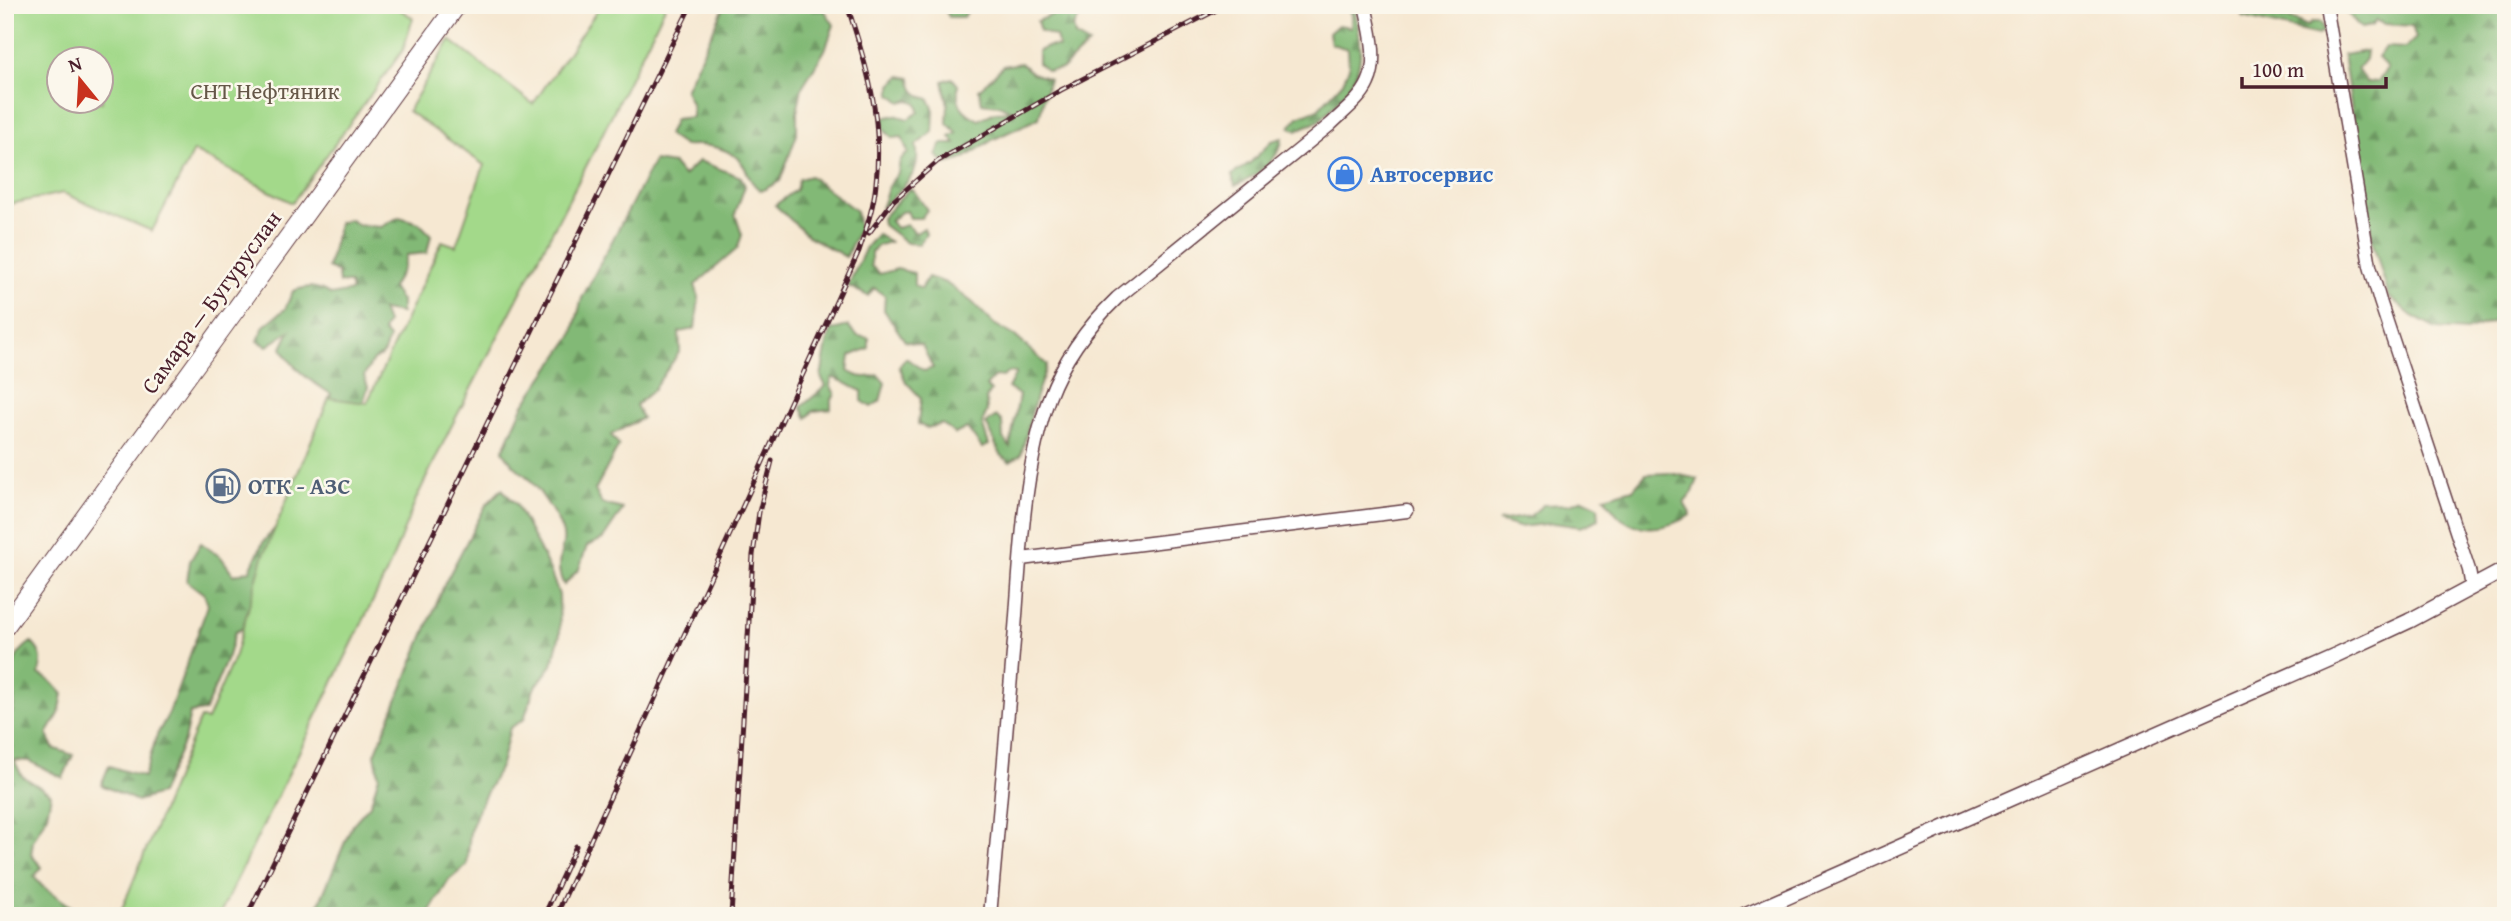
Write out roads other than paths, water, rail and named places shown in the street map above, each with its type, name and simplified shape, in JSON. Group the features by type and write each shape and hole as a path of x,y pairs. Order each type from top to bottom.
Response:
{"main road":[{"name":"Самара — Бугуруслан","path":"5,627 457,5"}],"street":[{"path":"990,916 1021,559 1033,455 1040,426 1064,364 1080,337 1118,298 1331,124 1354,102 1368,83 1373,63 1365,5"},
{"path":"2326,5 2370,266 2469,570 2472,588"},
{"path":"1021,559 1407,510"},
{"path":"1744,916 2311,666 2506,569"}],"railway":[{"path":"247,916 691,5"},
{"path":"556,916 862,243 875,192 877,136 872,92 847,5"},
{"path":"869,233 893,201 938,161 1061,90 1226,5"},
{"path":"731,916 753,555 759,512 772,461"},
{"path":"544,916 576,846"}],"place":[{"name":"Автосервис","path":"1345,174"},
{"name":"ОТК - АЗС","path":"223,486"}],"park label":[{"name":"СНТ Нефтяник","path":"265,91"}]}
